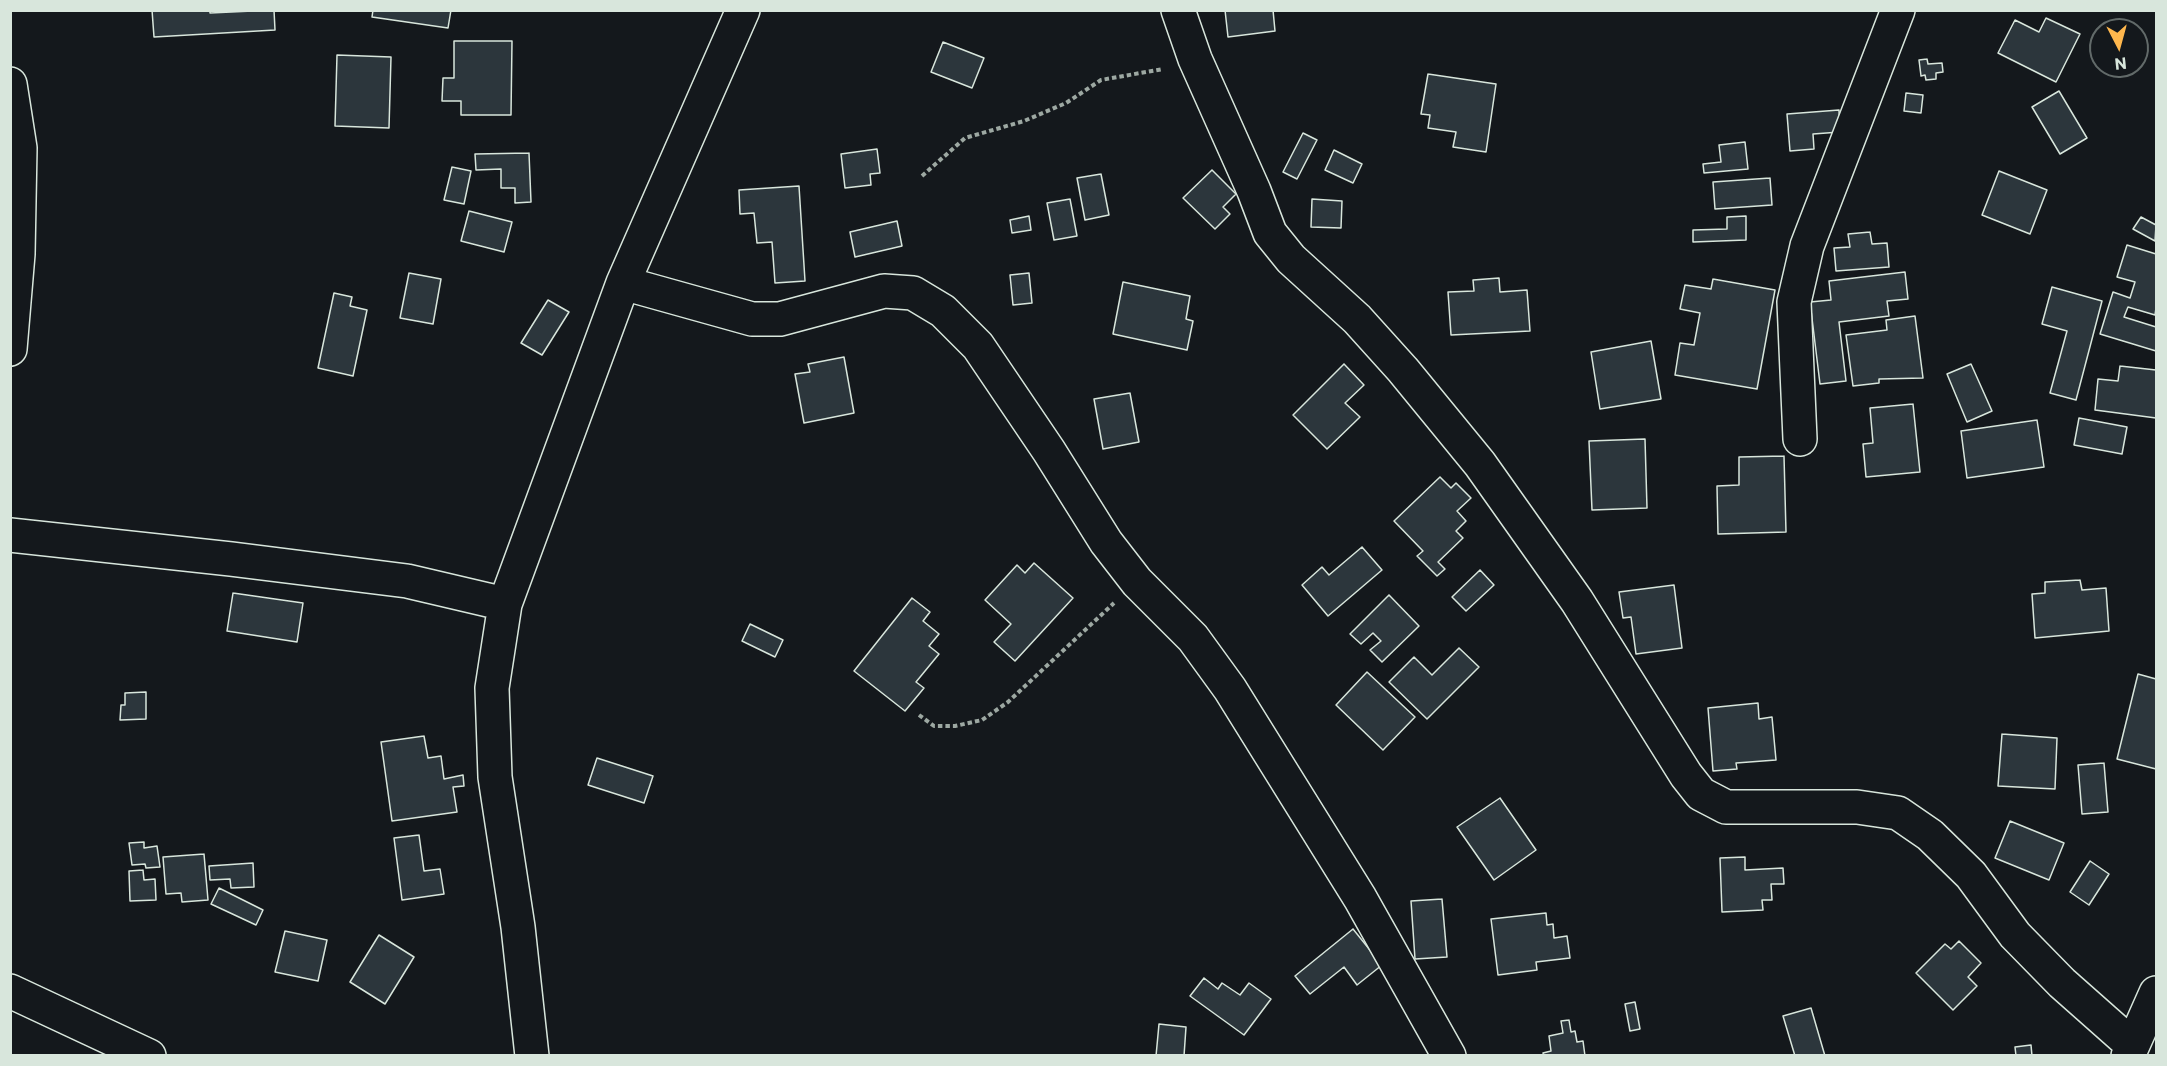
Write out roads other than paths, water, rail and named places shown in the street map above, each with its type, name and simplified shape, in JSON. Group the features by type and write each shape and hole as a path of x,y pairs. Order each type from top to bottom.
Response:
{"street":[{"path":"532,1056 518,927 495,777 492,688 505,604 623,283 742,10"},
{"path":"1178,10 1195,59 1254,191 1270,233 1291,259 1357,319 1480,464 1577,601 1680,765 1701,794 1726,807 1857,807 1898,813 1930,835 1971,875 2023,943 2130,1050 2157,993"},
{"path":"1800,439 1794,302 1807,246 1898,10"},
{"path":"10,84 20,148 10,349"},
{"path":"623,283 752,319 780,319 884,291 913,293 943,311 978,346 1049,451 1106,542 1137,582 1193,638 1230,689 1360,898 1449,1056"},
{"path":"10,535 407,581 505,604"},
{"path":"10,991 149,1056"}]}
